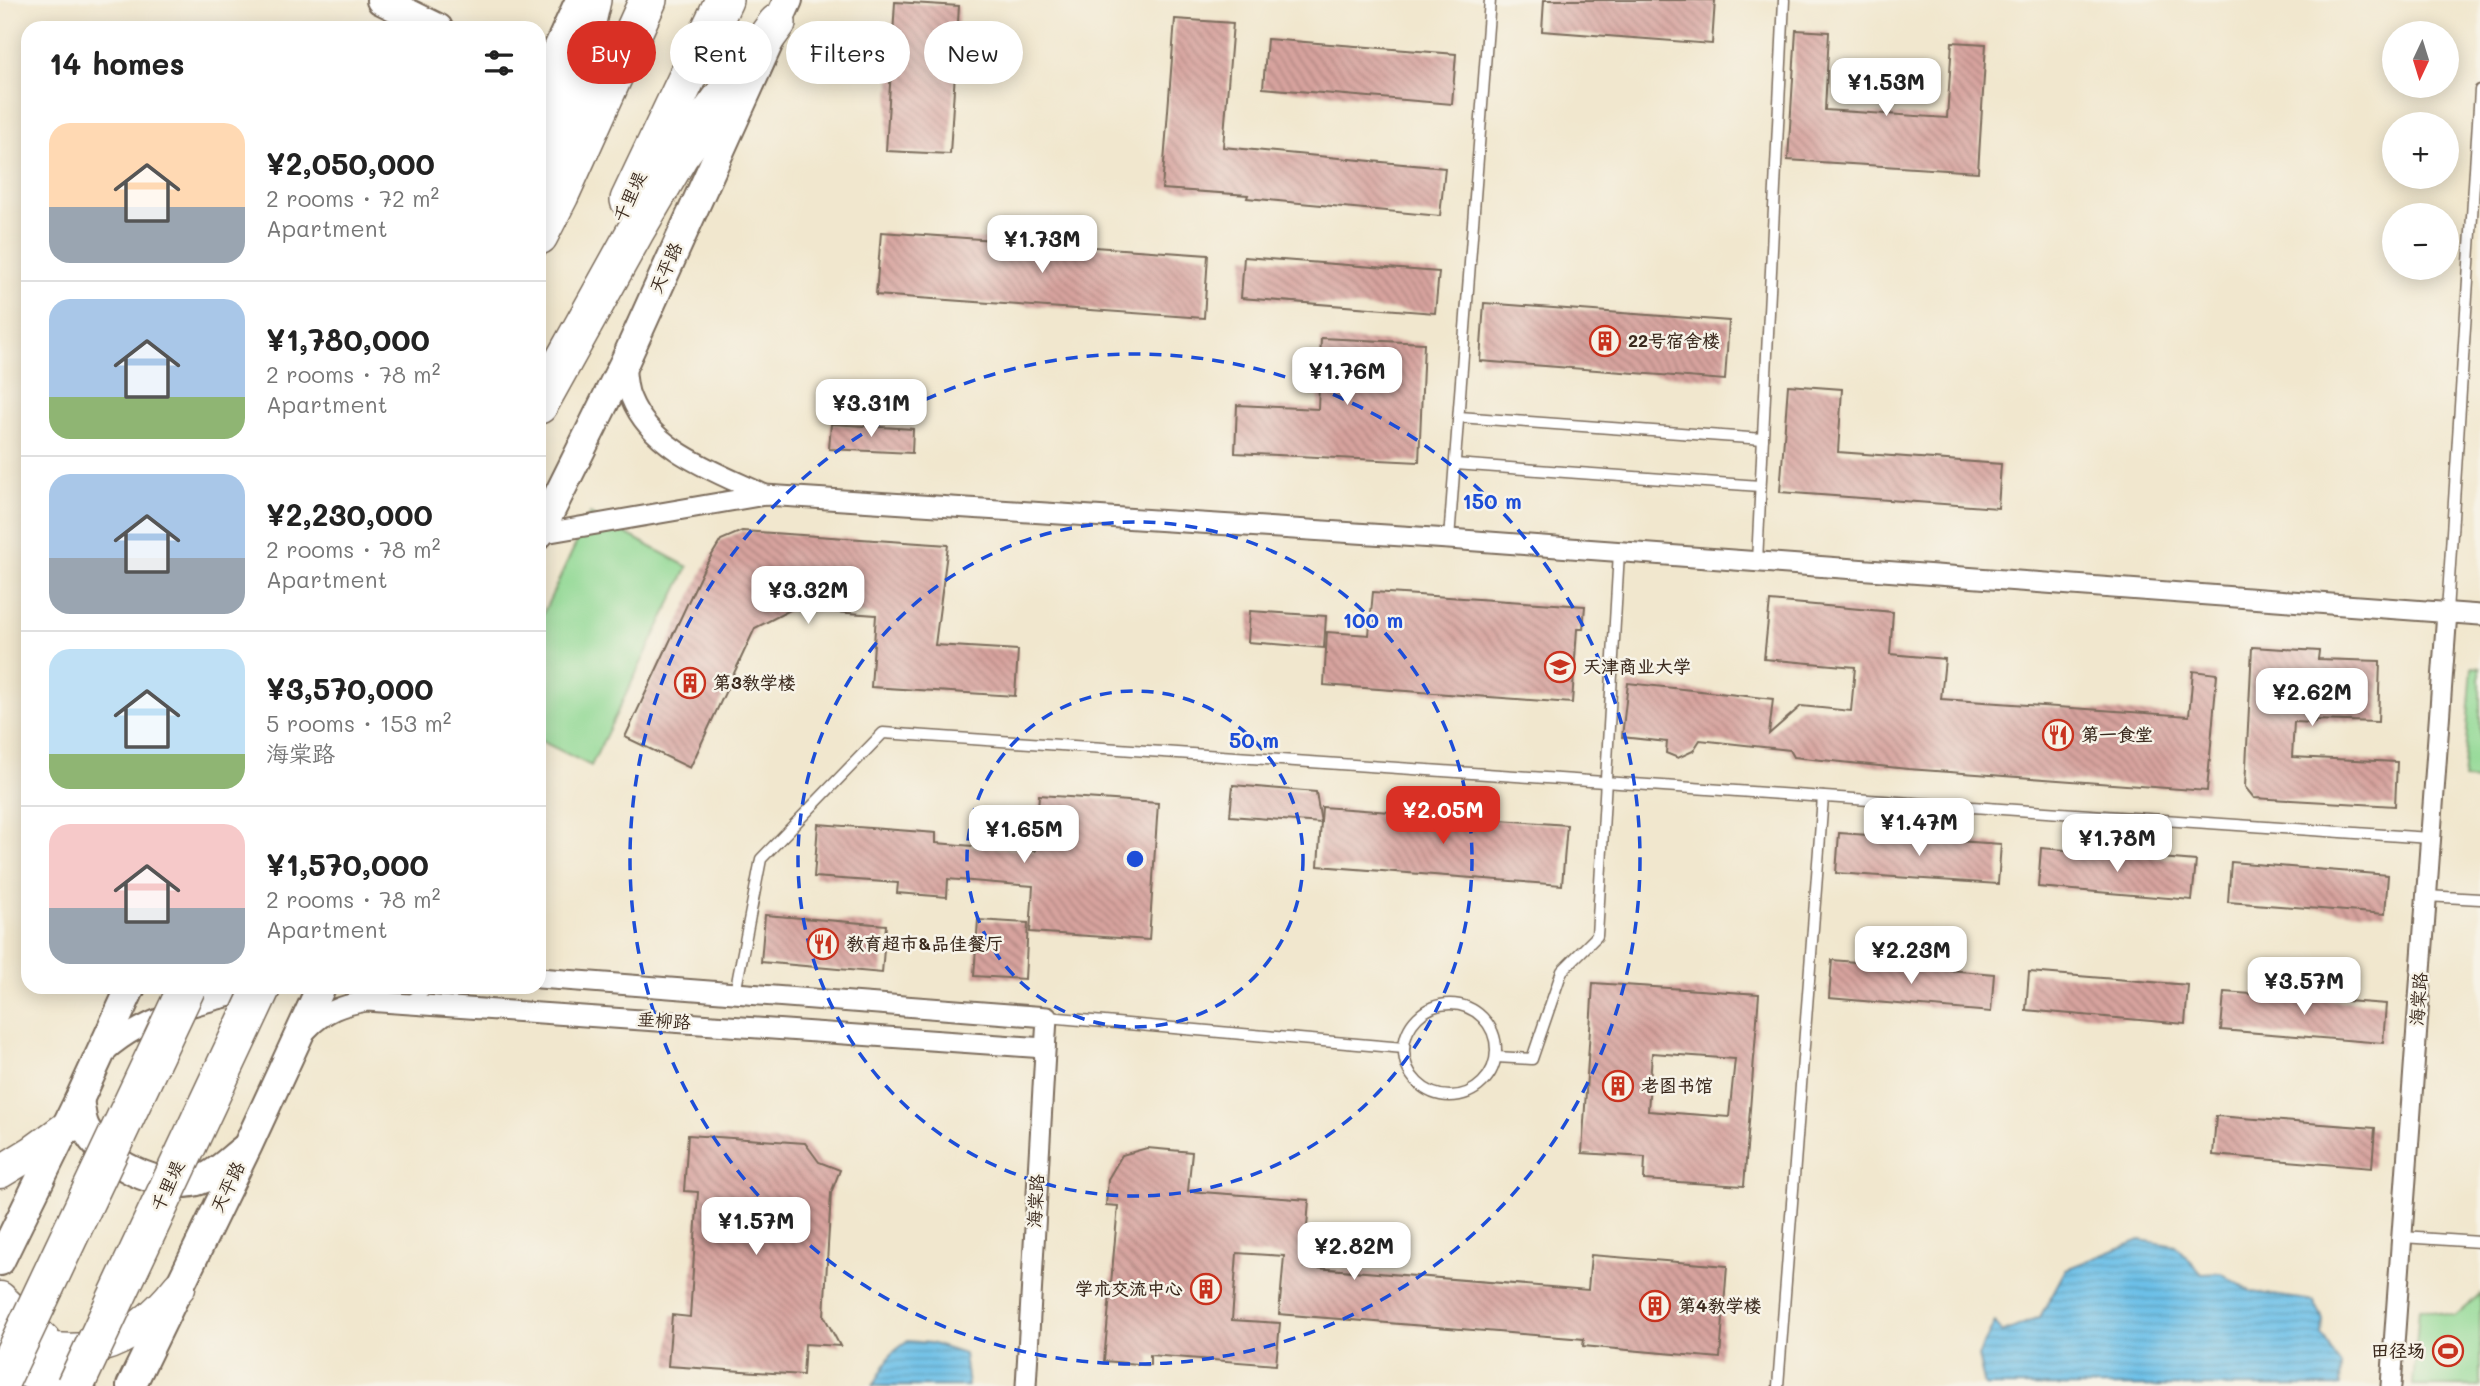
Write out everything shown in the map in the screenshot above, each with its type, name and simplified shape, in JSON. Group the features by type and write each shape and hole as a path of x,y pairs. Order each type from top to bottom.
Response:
{"highway":[{"path":"546,205 553,144 575,75 592,0"},
{"path":"550,187 648,0"},
{"name":"千里堤","path":"546,382 627,226 724,0"},
{"path":"546,391 627,226 782,11"},
{"path":"0,1385 184,994"},
{"name":"千里堤","path":"61,1372 258,994"}],"main road":[{"path":"0,1172 33,1152 72,1114"},
{"path":"0,1371 18,1369 61,1372 146,1323 179,1287"},
{"path":"0,1300 61,1372"},
{"path":"0,1337 61,1372 95,1386"}],"street":[{"path":"381,0 424,21"},
{"path":"546,71 580,0"},
{"name":"天平路","path":"546,520 625,361 782,11"},
{"path":"625,361 630,398 653,434 687,457 765,495"},
{"path":"546,533 765,495 1449,539 2480,615"},
{"name":"海棠路","path":"2391,1386 2447,612"},
{"name":"垂柳路","path":"546,979 1047,1017"},
{"path":"0,1261 128,994"},
{"path":"97,1059 136,1028 158,1018 237,994"},
{"name":"天平路","path":"131,1386 318,994"},
{"name":"垂柳路","path":"296,1042 320,1015 344,1004 367,1001 1045,1048"},
{"name":"海棠路","path":"1026,1386 1047,1017"},
{"path":"72,1114 114,1161 157,1180 183,1184 202,1180 248,1145"}],"lane":[{"path":"1449,539 1490,0"},
{"path":"1757,562 1784,0"},
{"path":"2447,612 2480,90"},
{"path":"1458,417 1763,439"},
{"path":"1455,464 1760,486"},
{"path":"1496,1057 1532,1059 1562,971 1597,936 1619,552"},
{"path":"735,993 761,859 883,733 2430,838"},
{"path":"1778,1386 1823,797"},
{"path":"2426,896 2480,900"},
{"path":"397,1004 419,994"},
{"path":"1455,1004 1482,1016 1493,1035 1496,1057 1491,1071 1476,1088 1454,1096 1438,1095 1424,1088 1413,1077 1406,1063 1404,1048 1407,1034 1415,1021 1426,1011 1440,1005 1455,1004"},
{"path":"1047,1017 1404,1048"},
{"path":"2402,1237 2480,1242"}],"green space":[{"path":"590,514 688,567 591,766 546,744 546,607"},
{"path":"2472,667 2480,668 2480,781 2463,780"},
{"name":"田径场","path":"2480,1294 2480,1386 2413,1386 2419,1308 2455,1316"}],"water":[{"path":"2140,1240 2176,1246 2202,1274 2221,1273 2252,1292 2314,1301 2323,1319 2322,1335 2341,1366 2340,1386 1985,1386 1978,1356 1995,1322 2002,1333 2040,1317 2066,1269"},
{"path":"908,1341 930,1343 964,1354 968,1386 873,1386 892,1353"}],"building":[{"path":"1544,0 1715,0 1712,44 1542,31"},
{"path":"895,2 959,6 958,21 924,21 924,84 954,84 950,154 886,151 890,84 910,84 910,21 894,21"},
{"path":"1175,19 1233,23 1223,147 1445,168 1440,216 1247,198 1248,195 1162,189"},
{"path":"1796,30 1829,32 1825,110 1947,118 1952,42 1986,44 1978,172 1788,160"},
{"path":"1267,39 1456,54 1452,104 1263,88"},
{"path":"881,232 1208,255 1204,318 876,295"},
{"path":"1244,257 1439,272 1435,313 1241,298"},
{"name":"22号宿舍楼","path":"1484,303 1729,321 1725,380 1480,361"},
{"path":"1321,338 1424,343 1419,462 1235,453 1237,405 1318,409"},
{"path":"1788,385 1842,389 1838,452 2001,464 1998,508 1780,492"},
{"path":"831,424 913,429 912,453 829,449"},
{"name":"第3教学楼","path":"742,531 948,545 935,645 1018,650 1015,696 871,687 876,615 792,609 755,628 690,768 625,737 704,568 721,540"},
{"path":"1373,592 1585,606 1583,629 1577,629 1572,703 1324,685 1327,632 1369,635"},
{"path":"1770,601 1893,612 1890,654 1945,659 1941,699 2189,716 2193,671 2217,674 2207,791 1908,769 1794,757 1790,750 1700,740 1693,751 1678,758 1666,753 1667,742 1622,737 1628,683 1773,699 1769,734 1801,706 1851,711 1855,667 1764,659"},
{"path":"1250,611 1326,616 1324,648 1248,642"},
{"path":"2252,647 2319,651 2318,659 2380,661 2378,722 2294,722 2292,757 2397,762 2395,806 2254,798 2245,787"},
{"path":"1233,785 1316,792 1321,823 1230,816"},
{"path":"1039,795 1158,803 1149,940 1030,932 1033,886 948,879 947,897 897,893 898,883 814,877 818,824 936,833 936,843 1035,851"},
{"path":"1322,807 1567,825 1562,885 1318,866"},
{"path":"1839,833 2001,844 1998,884 1836,873"},
{"path":"2041,848 2196,861 2192,900 2038,887"},
{"path":"2231,862 2388,875 2385,914 2228,902"},
{"name":"教育超市&品佳餐厅","path":"765,915 886,925 882,973 761,962"},
{"path":"978,920 1028,923 1025,979 974,976"},
{"path":"1832,960 1994,974 1991,1012 1829,998"},
{"path":"2029,972 2188,985 2185,1024 2026,1010"},
{"name":"老图书馆","path":"1593,983 1759,994 1744,1186 1644,1180 1645,1157 1582,1153","holes":["1652,1053 1735,1059 1729,1117 1648,1111"]},
{"path":"2224,992 2386,1004 2383,1043 2221,1030"},
{"path":"2216,1116 2375,1128 2372,1168 2213,1155"},
{"path":"688,1135 805,1143 819,1162 840,1170 831,1193 824,1316 840,1346 805,1344 803,1375 668,1366 672,1315 690,1317 698,1192 684,1191"},
{"path":"1147,1148 1192,1152 1188,1191 1309,1200 1304,1267 1588,1290 1591,1255 1727,1266 1720,1358 1583,1346 1584,1339 1279,1314 1284,1256 1237,1253 1232,1320 1280,1323 1276,1365 1150,1355 1150,1365 1104,1361 1118,1206 1106,1205 1108,1179 1122,1155"}],"place":[{"name":"22号宿舍楼","path":"1605,341"},
{"name":"天津商业大学","path":"1560,667"},
{"name":"第3教学楼","path":"690,683"},
{"name":"第一食堂","path":"2058,735"},
{"name":"教育超市&品佳餐厅","path":"823,944"},
{"name":"老图书馆","path":"1618,1086"},
{"name":"学术交流中心","path":"1206,1289"},
{"name":"第4教学楼","path":"1655,1306"},
{"name":"田径场","path":"2448,1351"}]}
